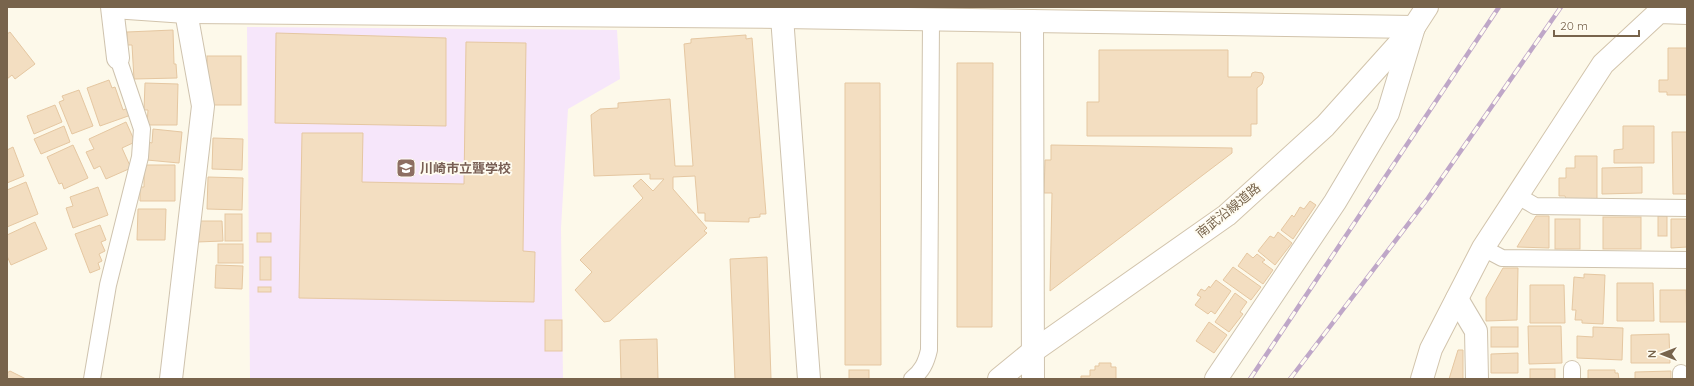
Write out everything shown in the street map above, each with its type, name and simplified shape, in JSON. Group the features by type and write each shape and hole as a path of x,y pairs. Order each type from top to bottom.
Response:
{"street":[{"path":"118,58 112,7 186,12 782,17 1414,27 1388,113 1335,202 1216,379"},
{"name":"南武沿線道路","path":"999,379 1032,352 1227,215 1325,126 1414,27 1427,7"},
{"path":"1422,379 1431,349 1483,248 1603,64 1660,10 1687,13"},
{"path":"171,379 203,106 186,12"},
{"path":"782,17 809,379"},
{"path":"1032,21 1033,379"},
{"path":"1457,299 1476,331 1477,379"}],"lane":[{"path":"912,379 920,372 926,361 929,350 931,19"},
{"path":"92,379 108,285 140,157 142,129 118,58"},
{"path":"1518,196 1535,206 1687,208"},
{"path":"1483,248 1502,258 1687,260"}],"shaded area":[{"name":"川崎市立聾学校","path":"247,27 617,30 620,79 568,109 561,228 563,379 250,379"}],"building":[{"path":"173,30 174,64 176,64 177,78 134,79 132,45 127,45 127,32"},
{"path":"10,32 35,64 15,79 12,75 7,79 7,34"},
{"path":"276,33 446,38 446,126 275,123"},
{"path":"746,35 746,39 752,38 766,214 760,214 760,217 749,218 749,222 705,221 705,213 698,213 695,176 673,177 673,189 707,228 704,231 707,233 610,321 604,322 575,290 592,272 580,260 643,198 633,186 641,179 653,191 664,179 650,179 650,174 594,176 591,115 600,109 618,108 618,103 670,99 675,166 693,166 684,44 691,43 691,39"},
{"path":"466,42 526,43 523,251 535,252 534,302 299,298 302,133 363,133 362,182 464,184"},
{"path":"1668,48 1687,48 1687,95 1667,95 1667,92 1659,92 1659,80 1668,80"},
{"path":"1099,50 1228,50 1228,77 1251,77 1252,73 1255,72 1262,73 1264,77 1262,84 1257,88 1257,124 1251,124 1251,136 1087,136 1087,102 1099,102"},
{"path":"207,56 241,56 241,105 207,105"},
{"path":"957,63 993,63 992,327 957,327"},
{"path":"109,80 112,88 115,87 123,110 128,108 131,115 100,126 87,88"},
{"path":"145,83 178,84 177,125 147,125 148,110 144,110"},
{"path":"845,83 880,83 881,365 845,365"},
{"path":"79,90 93,126 72,134 59,102 64,100 62,96"},
{"path":"55,105 62,122 34,134 27,116"},
{"path":"126,122 135,142 122,148 131,168 106,179 100,166 94,169 86,152 94,149 89,139"},
{"path":"64,126 70,142 41,154 34,139"},
{"path":"1623,126 1654,126 1654,163 1614,163 1614,150 1623,149"},
{"path":"153,129 182,132 179,163 147,160 148,142 152,143"},
{"path":"1672,132 1687,132 1687,194 1673,194"},
{"path":"213,138 243,139 242,170 212,169"},
{"path":"73,145 88,178 64,189 62,183 59,184 47,157"},
{"path":"1051,145 1232,148 1232,153 1050,291 1052,193 1044,193 1045,160 1051,160"},
{"path":"13,147 24,176 7,183 7,150"},
{"path":"1575,156 1597,156 1597,199 1566,199 1565,196 1559,196 1559,178 1566,178 1566,168 1575,168"},
{"path":"144,165 175,165 175,201 140,201 140,187 144,187"},
{"path":"1642,167 1642,193 1602,194 1602,168"},
{"path":"208,177 243,178 242,210 207,209"},
{"path":"26,182 38,214 7,227 7,190"},
{"path":"98,187 108,215 73,228 66,208 73,206 70,197"},
{"path":"1310,201 1316,205 1293,239 1281,230 1292,215 1294,217 1300,207 1304,209"},
{"path":"138,209 166,209 165,240 137,240"},
{"path":"225,214 242,214 242,241 225,241"},
{"path":"1536,216 1549,216 1549,248 1517,247"},
{"path":"1658,216 1667,216 1667,236 1658,236"},
{"path":"1603,217 1641,217 1641,249 1603,249"},
{"path":"1555,219 1580,219 1580,249 1555,249"},
{"path":"1671,219 1687,219 1687,247 1671,248"},
{"path":"197,221 222,221 223,241 197,242"},
{"path":"35,222 47,249 11,265 7,256 7,235"},
{"path":"100,225 106,240 101,242 105,251 99,254 102,261 98,263 100,269 90,273 75,234"},
{"path":"1278,232 1292,243 1275,265 1258,251 1270,236 1274,238"},
{"path":"257,233 271,233 271,242 257,242"},
{"path":"218,244 243,244 243,263 218,263"},
{"path":"1247,253 1253,258 1257,254 1265,260 1262,262 1273,270 1263,284 1238,266"},
{"path":"260,257 271,257 271,280 260,280"},
{"path":"767,257 771,379 735,379 730,259"},
{"path":"216,265 243,266 242,289 215,288"},
{"path":"1233,267 1261,287 1251,300 1223,280"},
{"path":"1503,268 1518,268 1517,320 1486,321 1486,298"},
{"path":"1584,274 1605,275 1603,324 1582,323 1582,320 1575,320 1576,310 1572,310 1574,277 1584,278"},
{"path":"1216,280 1231,291 1215,314 1211,311 1208,314 1195,305 1201,297 1197,295 1201,289 1205,291 1209,286 1210,288"},
{"path":"1617,283 1653,283 1654,321 1617,321"},
{"path":"1530,285 1564,285 1565,323 1530,323"},
{"path":"258,287 271,287 271,292 258,292"},
{"path":"1660,290 1686,290 1687,322 1660,322"},
{"path":"1235,293 1247,302 1240,312 1243,314 1229,332 1215,322"},
{"path":"545,320 562,320 562,351 545,351"},
{"path":"1209,322 1227,335 1214,353 1196,341"},
{"path":"1528,326 1561,326 1562,363 1529,364"},
{"path":"1491,327 1518,327 1518,347 1491,347"},
{"path":"1593,327 1623,328 1622,360 1577,358 1577,336 1593,337"},
{"path":"1669,334 1670,363 1631,363 1631,335"},
{"path":"657,339 658,379 621,379 620,340"},
{"path":"1458,350 1463,350 1463,379 1449,379"},
{"path":"1518,353 1518,373 1491,373 1491,354"},
{"path":"1099,363 1111,363 1111,367 1116,367 1116,379 1081,379 1081,376 1090,376 1090,370 1095,370 1095,366 1099,366"},
{"path":"1530,369 1555,369 1555,379 1530,379"},
{"path":"849,370 869,370 869,379 849,379"},
{"path":"1588,370 1615,370 1615,373 1618,373 1619,379 1588,379"},
{"path":"10,371 26,379 7,379 7,373"},
{"path":"1671,371 1671,379 1635,379 1635,372"}],"railway":[{"path":"1250,379 1499,7"},
{"path":"1290,379 1428,198 1561,7"}],"place":[{"name":"川崎市立聾学校","path":"406,168"}]}
